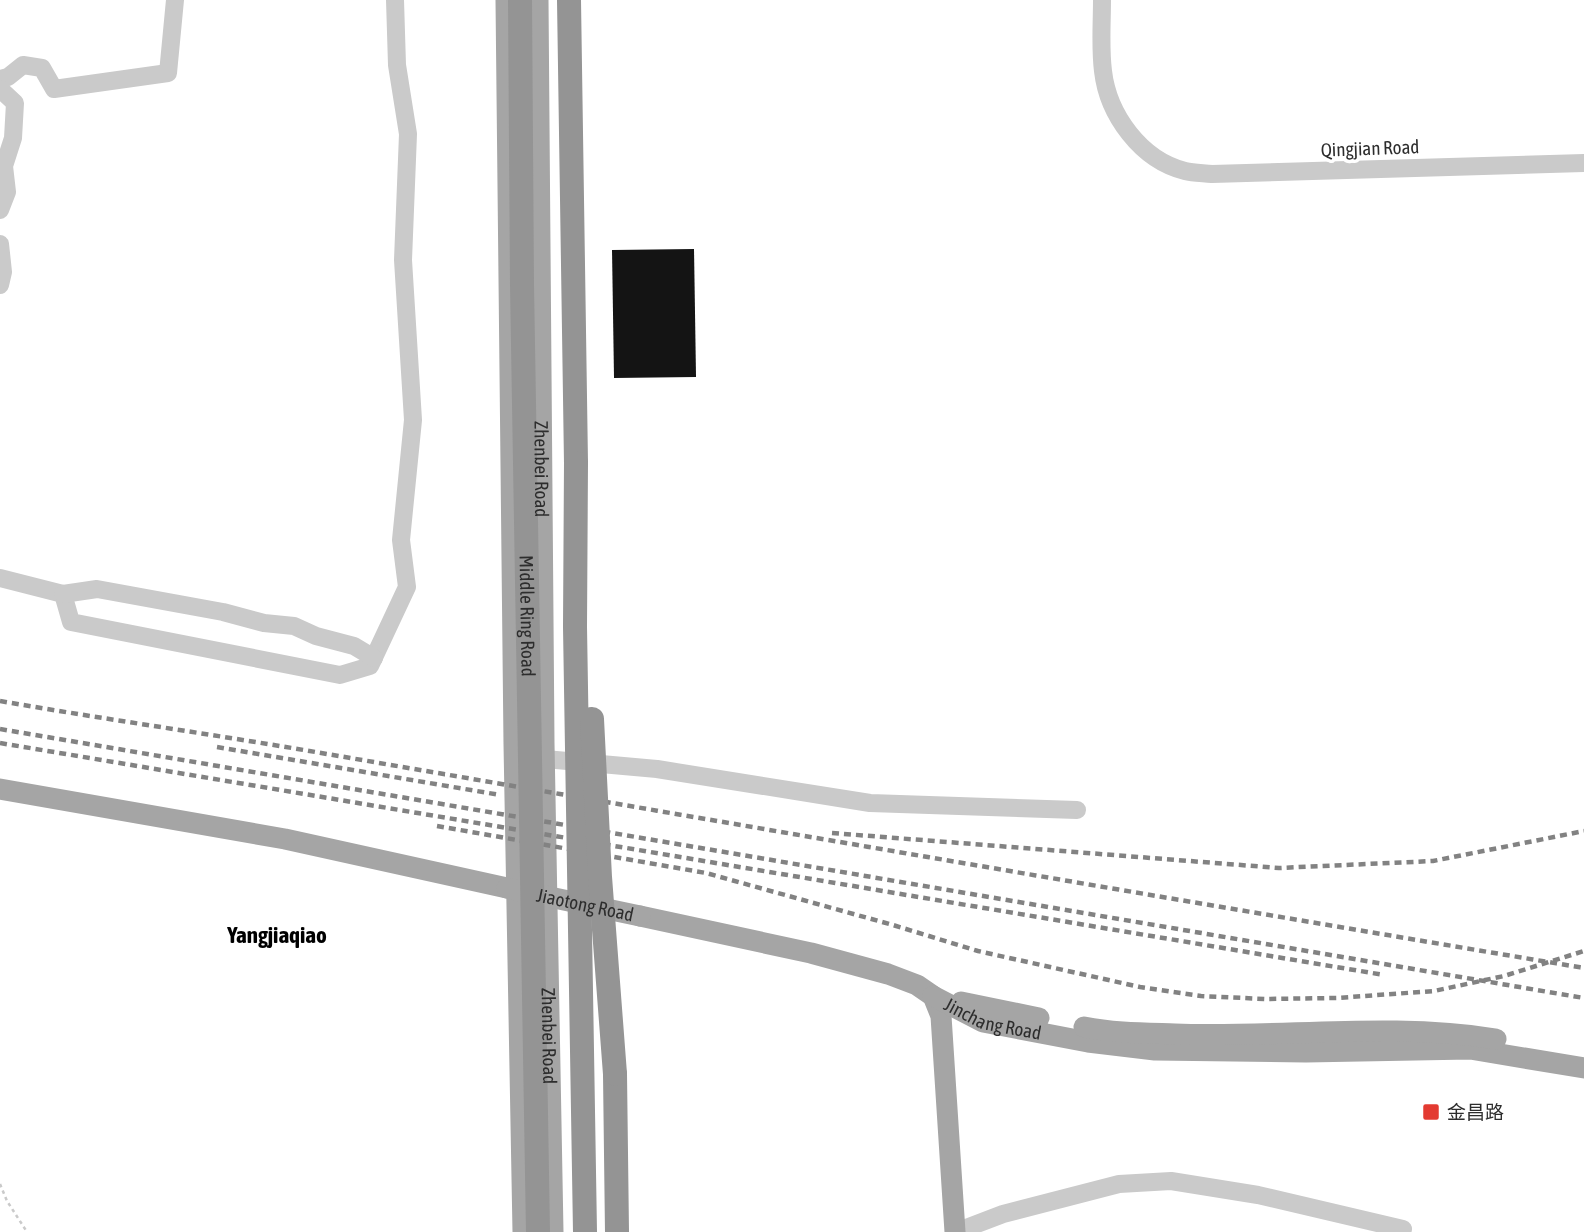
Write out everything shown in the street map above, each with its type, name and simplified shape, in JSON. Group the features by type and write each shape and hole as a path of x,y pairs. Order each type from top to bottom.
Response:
{"highway":[{"name":"Middle Ring Road","path":"520,0 522,285 538,1232"},
{"path":"569,0 584,1232"},
{"path":"576,463 589,638 600,877 615,1074 617,1232"}],"main road":[{"name":"Zhenbei Road","path":"506,0 514,758 523,1232"},
{"name":"Zhenbei Road","path":"538,0 545,759 553,1232"},
{"name":"Jiaotong Road","path":"0,789 285,839 811,953 918,985 933,996"},
{"name":"Jinchang Road","path":"933,996 1092,1029 1233,1036 1453,1032 1584,1053"},
{"name":"Jinchang Road","path":"933,996 983,1023 1155,1051 1469,1049 1584,1068"},
{"path":"933,996 942,1016 955,1232"}],"street":[{"path":"0,79 8,77 23,65 42,68 54,89 168,73 175,0"},
{"path":"63,594 71,622 340,675 370,666 407,587 401,540 412,420 403,260 408,134 397,65 395,0"},
{"name":"Qingjian Road","path":"1102,0 1102,70 1106,91 1116,115 1132,137 1160,161 1185,171 1212,174 1584,163"},
{"path":"0,89 15,103 13,138 4,166 7,192 0,210"},
{"path":"0,244 3,272 0,285"},
{"path":"0,578 63,594 97,589 223,612 264,624 294,626 316,636 354,646 374,658"},
{"path":"545,759 657,769 870,803 1077,810"},
{"path":"955,1232 1003,1214 1119,1184 1171,1181 1258,1195 1403,1228"}],"path":[{"path":"0,1184 7,1201 27,1232"}],"building":[{"path":"694,249 696,377 614,378 612,250"}],"railway":[{"path":"0,701 286,747 1584,968"},
{"path":"0,729 1584,998"},
{"path":"0,743 1384,975"},
{"path":"217,747 500,795"},
{"path":"437,826 706,873 978,951 1140,987 1201,996 1337,998 1434,991 1504,976 1584,951"},
{"path":"832,833 1279,868 1433,861 1584,831"}],"place":[{"name":"金昌路","path":"1431,1112"}],"district":[{"name":"Yangjiaqiao","path":"277,935"}]}
